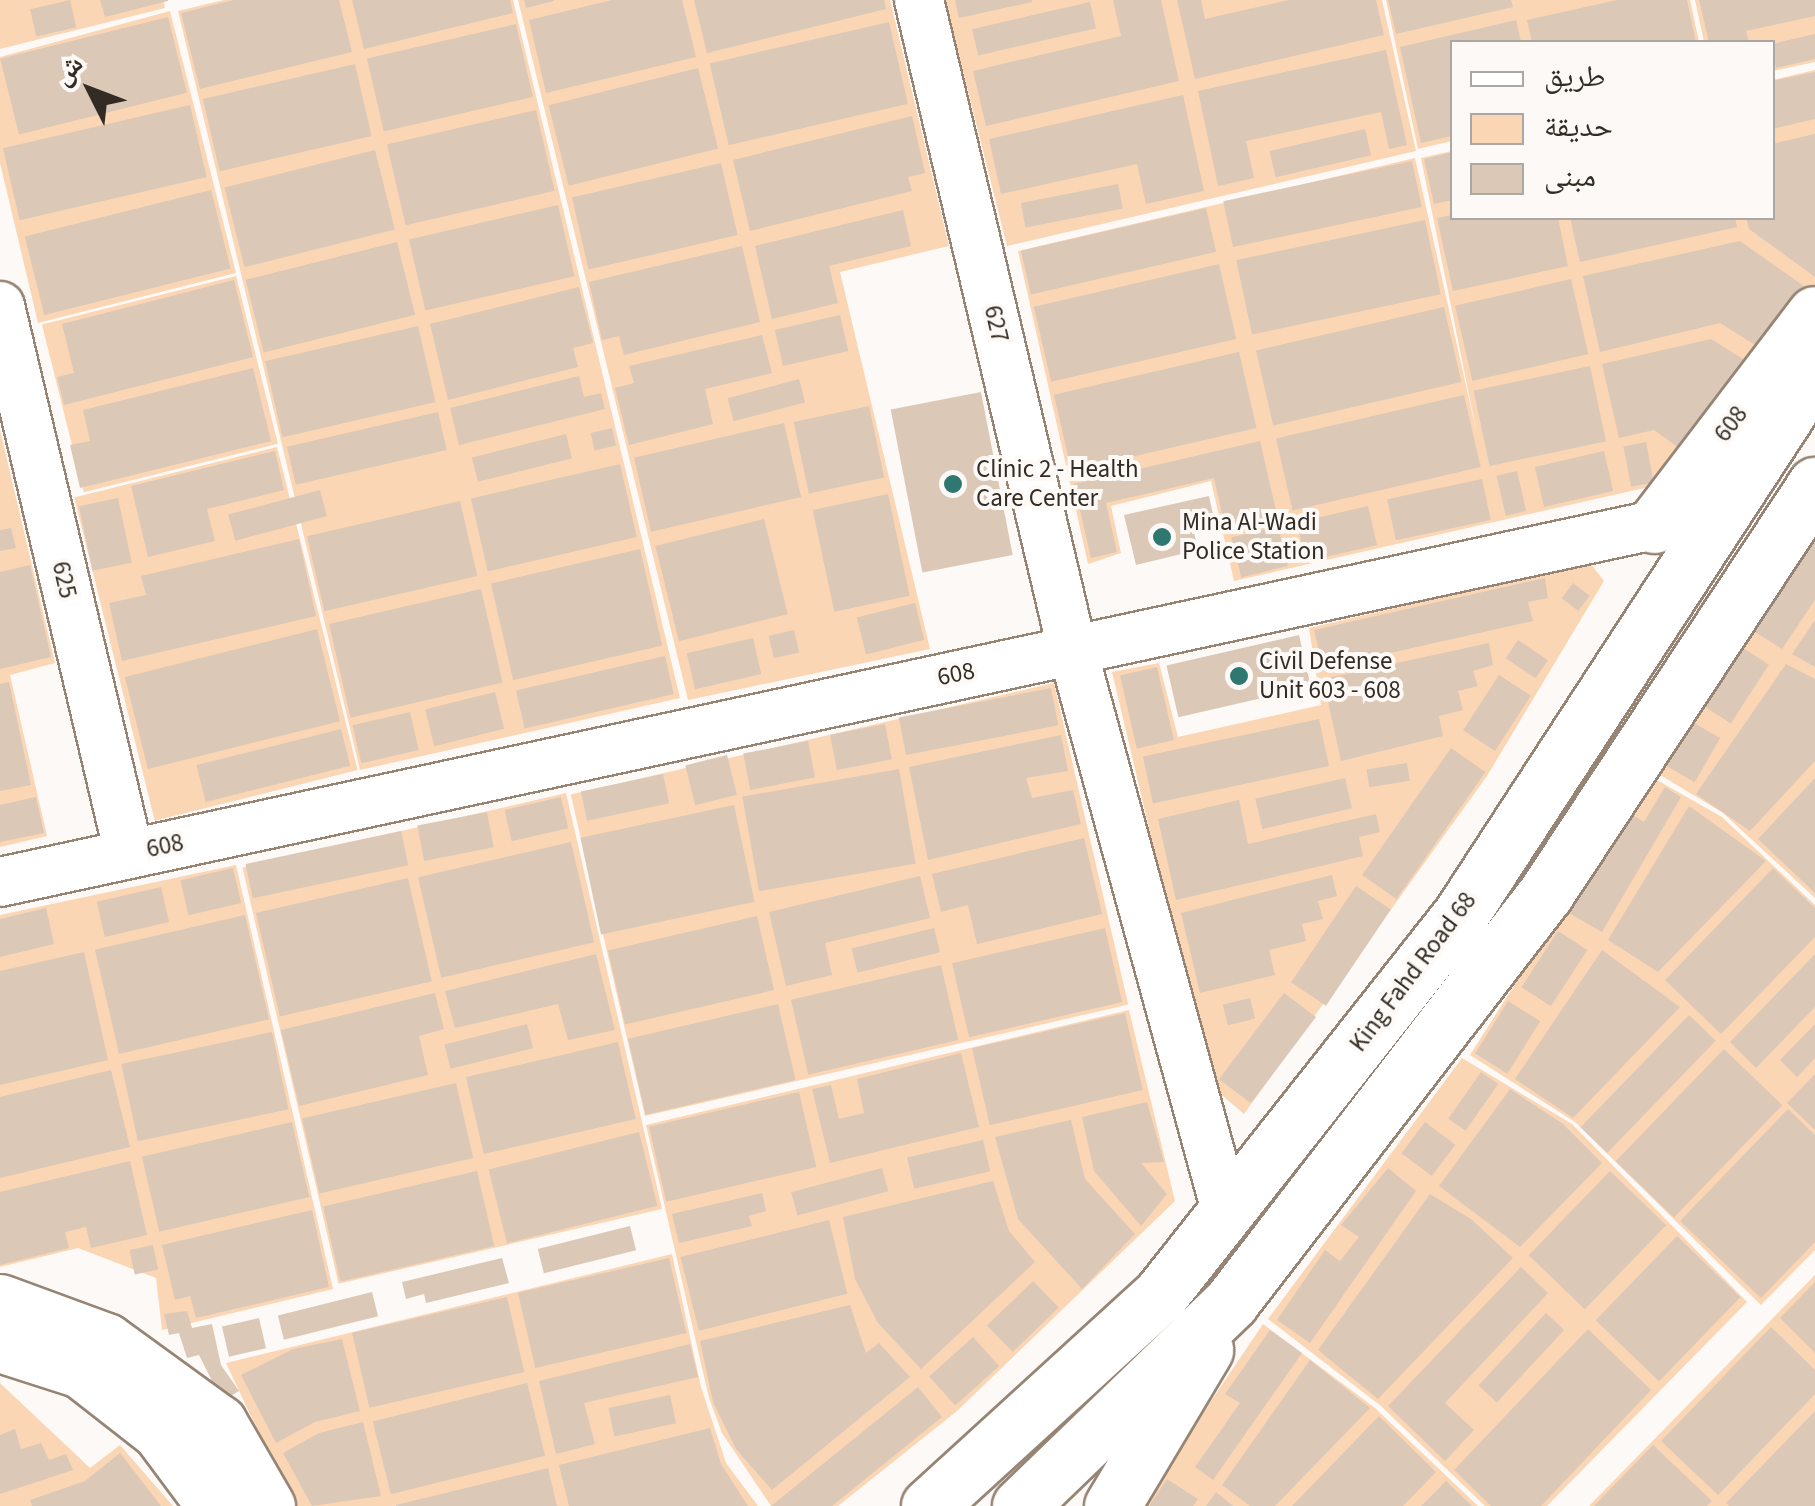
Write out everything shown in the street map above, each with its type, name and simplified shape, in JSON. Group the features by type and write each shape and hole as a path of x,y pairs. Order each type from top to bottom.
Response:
{"main road":[{"name":"608","path":"1654,525 1815,314"},
{"name":"King Fahd Road 68","path":"929,1506 1161,1294 1461,914 1815,371"},
{"path":"1112,1506 1231,1302 1546,894 1815,485"},
{"path":"0,1302 106,1340 219,1423 267,1506"},
{"path":"1020,1506 1231,1302"},
{"path":"0,1344 81,1370 160,1432 216,1506"}],"street":[{"name":"627","path":"920,0 1072,648 1226,1212"},
{"name":"625","path":"0,306 7,378 129,854"},
{"name":"608","path":"0,882 1654,525"}],"green space":[{"path":"0,0 163,0 165,8 0,49"},
{"path":"224,0 513,0 680,698 360,770 178,11"},
{"path":"518,0 890,0 949,246 840,272 930,649 688,700"},
{"path":"945,0 1382,0 1416,151 1007,246"},
{"path":"1386,0 1690,0 1699,40 1450,40 1450,141 1418,149"},
{"path":"1695,0 1815,0 1815,62 1775,71 1775,40 1704,40"},
{"path":"170,11 236,273 38,323 0,163 0,57"},
{"path":"1815,70 1815,291 1671,482 1234,581 1211,481 1111,506 1121,553 1088,564 1018,251 1415,158 1478,439 1421,158 1450,151 1450,220 1775,220 1775,80"},
{"path":"236,276 278,444 84,492 42,324"},
{"path":"0,430 55,663 10,675 47,836 0,847"},
{"path":"277,447 358,770 155,821 74,498"},
{"path":"1815,525 1815,898 1723,813 1652,770"},
{"path":"1590,563 1604,581 1487,776 1244,1114 1210,1085 1112,672 1159,663 1178,737 1321,705 1309,628"},
{"path":"1054,683 1128,1005 645,1116 571,795"},
{"path":"1648,775 1722,817 1815,905 1815,1250 1761,1305 1575,1122 1470,1055"},
{"path":"566,793 662,1209 339,1284 243,868"},
{"path":"236,865 333,1289 162,1330 156,1278 78,1248 0,1267 0,915"},
{"path":"1129,1010 1175,1201 957,1411 838,1506 771,1506 722,1433 709,1398 646,1125"},
{"path":"1462,1058 1572,1124 1747,1302 1547,1506 1485,1506 1381,1406 1268,1319"},
{"path":"672,1254 701,1387 726,1463 758,1506 293,1506 226,1363"},
{"path":"1815,1275 1815,1506 1589,1506"},
{"path":"1263,1324 1375,1408 1478,1506 1140,1506"},
{"path":"0,1383 90,1468 120,1445 173,1506 0,1506"}],"building":[{"path":"70,0 76,27 36,37 30,9"},
{"path":"100,0 168,0 168,1 105,17"},
{"path":"233,0 339,0 352,52 200,89 181,13"},
{"path":"352,0 510,0 513,13 364,49"},
{"path":"524,0 554,0 554,1 526,8"},
{"path":"612,0 682,0 696,57 546,93 529,20"},
{"path":"694,0 884,0 886,9 707,53"},
{"path":"955,0 1032,0 1032,2 959,18"},
{"path":"1113,0 1161,0 1179,81 986,126 973,71 1121,36"},
{"path":"1177,0 1201,0 1205,19 1289,0 1376,0 1384,35 1195,79"},
{"path":"1388,0 1511,0 1513,7 1396,34"},
{"path":"1617,0 1687,0 1696,40 1532,40 1527,20"},
{"path":"1699,0 1815,0 1815,16 1746,31 1748,40 1709,40"},
{"path":"1090,2 1096,28 978,56 972,29"},
{"path":"168,17 187,93 19,135 0,59"},
{"path":"1516,20 1521,40 1450,40 1450,136 1421,143 1400,47"},
{"path":"889,22 908,104 729,145 710,63"},
{"path":"516,24 533,97 384,131 367,58"},
{"path":"1815,34 1815,59 1776,68 1775,43"},
{"path":"1386,50 1407,145 1389,149 1381,112 1246,141 1254,178 1218,186 1198,91"},
{"path":"355,64 372,136 220,171 203,99"},
{"path":"698,68 718,149 569,186 549,105"},
{"path":"1815,72 1815,119 1775,128 1775,80"},
{"path":"1183,95 1204,191 1146,204 1137,164 1001,194 989,139"},
{"path":"190,105 207,177 20,220 3,148"},
{"path":"536,110 555,191 406,225 387,144"},
{"path":"912,116 925,173 908,177 912,191 750,231 733,160"},
{"path":"1365,129 1371,155 1276,177 1270,151"},
{"path":"1815,134 1815,277 1749,229 1747,220 1775,220 1775,143"},
{"path":"375,150 395,230 244,267 225,187"},
{"path":"1450,152 1450,200 1434,204 1424,159"},
{"path":"1412,161 1422,207 1233,247 1223,201"},
{"path":"721,163 738,235 589,270 572,197"},
{"path":"1118,184 1123,209 1026,227 1021,203"},
{"path":"211,190 231,269 44,315 25,236"},
{"path":"558,205 574,276 425,311 409,239"},
{"path":"1206,208 1216,252 1031,295 1021,251"},
{"path":"903,210 911,246 829,266 838,303 772,319 755,246"},
{"path":"1437,218 1558,220 1568,266 1453,291"},
{"path":"1425,220 1441,294 1252,334 1236,260"},
{"path":"1570,220 1735,220 1737,227 1580,262"},
{"path":"1740,241 1808,289 1760,348 1720,323 1600,352 1583,276"},
{"path":"397,242 415,315 264,353 246,280"},
{"path":"742,246 760,322 624,355 619,336 602,340 589,282"},
{"path":"1219,264 1236,339 1051,382 1034,307"},
{"path":"1571,279 1588,354 1472,381 1455,306"},
{"path":"234,280 253,357 64,405 57,377 74,373 62,324"},
{"path":"579,287 593,343 573,348 578,367 448,400 430,324"},
{"path":"1444,307 1461,382 1273,425 1256,350"},
{"path":"840,315 848,351 783,366 775,330"},
{"path":"418,326 436,402 283,437 265,361"},
{"path":"762,335 772,373 705,389 713,424 629,445 615,388 634,383 629,366"},
{"path":"1711,339 1751,364 1686,453 1654,430 1619,438 1602,364"},
{"path":"1239,352 1257,428 1071,471 1054,395"},
{"path":"1590,366 1606,441 1490,466 1474,391"},
{"path":"253,368 271,441 80,488 70,445 90,441 83,410"},
{"path":"579,376 584,397 601,393 605,409 459,445 450,408"},
{"path":"799,379 805,402 734,421 728,398"},
{"name":"Clinic 2 - Health Care Center","path":"981,392 1013,555 922,573 891,410"},
{"path":"1464,395 1481,467 1293,511 1276,438"},
{"path":"869,406 884,477 809,493 794,422"},
{"path":"438,412 447,450 296,485 287,447"},
{"path":"784,423 801,497 651,532 634,458"},
{"path":"612,428 616,446 595,450 591,433"},
{"path":"566,434 572,458 478,482 472,457"},
{"path":"1260,441 1277,515 1225,527 1214,478 1106,503 1117,552 1091,558 1074,484"},
{"path":"1646,442 1654,482 1631,487 1623,446"},
{"path":"275,451 284,490 207,509 215,541 148,557 131,486"},
{"path":"1604,451 1613,491 1544,507 1535,467"},
{"path":"620,464 637,537 488,571 471,498"},
{"path":"1517,471 1526,511 1506,516 1497,476"},
{"path":"1482,479 1491,520 1396,540 1387,499"},
{"path":"320,490 327,516 235,541 228,515"},
{"path":"888,494 910,596 834,612 813,510"},
{"name":"Mina Al-Wadi Police Station","path":"1209,496 1214,519 1192,524 1198,550 1136,565 1124,515"},
{"path":"118,498 132,563 93,571 79,506"},
{"path":"460,501 477,576 324,611 307,536"},
{"path":"1368,506 1377,545 1306,561 1297,522"},
{"path":"764,519 788,614 679,641 655,546"},
{"path":"1278,526 1288,566 1241,577 1231,538"},
{"path":"1815,527 1815,600 1782,649 1749,628"},
{"path":"11,528 16,548 0,551 0,530"},
{"path":"299,539 316,616 122,661 109,603 146,595 141,576"},
{"path":"640,549 662,645 513,680 491,583"},
{"path":"30,565 51,657 0,669 0,572"},
{"path":"1545,578 1548,598 1528,602 1533,621 1323,668 1314,630"},
{"path":"1573,583 1590,596 1578,611 1562,598"},
{"path":"481,589 503,683 351,718 329,624"},
{"path":"915,603 924,640 866,654 857,618"},
{"path":"1815,620 1815,667 1792,654"},
{"path":"317,629 340,721 148,769 125,677"},
{"path":"794,630 799,652 774,658 769,636"},
{"name":"Civil Defense Unit 603 - 608","path":"1299,635 1311,687 1178,717 1166,666"},
{"path":"753,638 761,674 695,689 687,653"},
{"path":"1518,640 1548,660 1536,678 1506,658"},
{"path":"1489,643 1493,665 1473,671 1478,686 1458,691 1463,710 1439,716 1443,736 1341,761 1323,679"},
{"path":"1737,644 1769,665 1731,723 1699,703"},
{"path":"665,656 674,694 525,728 516,690"},
{"path":"1786,664 1815,679 1815,761 1750,831 1696,794"},
{"path":"1157,667 1174,740 1137,749 1120,676"},
{"path":"1499,675 1531,696 1495,751 1463,730"},
{"path":"9,682 31,785 0,791 0,684"},
{"path":"1051,688 1058,725 906,755 899,718"},
{"path":"495,692 504,729 434,746 425,709"},
{"path":"410,712 419,750 361,763 353,725"},
{"path":"1319,719 1329,766 1153,803 1143,756"},
{"path":"1689,720 1720,738 1695,782 1664,764"},
{"path":"885,724 892,759 837,770 830,735"},
{"path":"341,729 350,766 206,802 196,765"},
{"path":"1061,735 1068,771 1026,778 1032,798 1073,790 1081,824 928,860 909,767"},
{"path":"808,741 815,777 750,790 743,754"},
{"path":"1451,748 1485,772 1397,899 1362,875"},
{"path":"727,755 737,795 695,805 685,765"},
{"path":"1407,763 1410,781 1369,787 1367,769"},
{"path":"899,769 916,864 759,891 742,797"},
{"path":"663,774 669,803 587,821 581,791"},
{"path":"1345,778 1352,808 1262,829 1255,799"},
{"path":"1815,778 1815,893 1758,839"},
{"path":"1665,787 1681,797 1602,932 1569,913 1628,812 1644,822"},
{"path":"36,797 44,833 0,842 0,805"},
{"path":"561,797 568,828 512,841 504,810"},
{"path":"1239,800 1248,844 1376,814 1380,832 1359,837 1363,856 1176,900 1158,819"},
{"path":"734,805 755,902 601,934 580,838"},
{"path":"1689,806 1766,861 1658,972 1608,940"},
{"path":"487,812 494,847 424,861 417,826"},
{"path":"401,831 408,865 253,898 245,864"},
{"path":"1084,838 1102,914 977,944 968,905 941,912 932,874"},
{"path":"571,842 594,942 441,978 418,877"},
{"path":"233,868 241,903 188,915 180,880"},
{"path":"1773,868 1815,908 1815,937 1721,1034 1665,980"},
{"path":"1332,875 1337,896 1318,901 1323,919 1302,924 1306,941 1269,950 1275,975 1200,993 1181,913"},
{"path":"920,876 930,918 825,943 832,975 786,986 769,912"},
{"path":"408,878 432,981 280,1016 256,913"},
{"path":"1356,886 1391,909 1326,1006 1291,982"},
{"path":"161,887 169,922 105,937 97,902"},
{"path":"46,908 54,944 0,957 0,919"},
{"path":"245,915 269,1019 119,1054 95,950"},
{"path":"757,916 774,990 625,1024 608,950"},
{"path":"934,928 940,952 858,973 852,949"},
{"path":"1105,928 1122,1002 969,1037 952,963"},
{"path":"1558,931 1587,950 1551,1006 1522,987"},
{"path":"1602,950 1680,1007 1573,1118 1515,1079"},
{"path":"84,952 108,1060 0,1085 0,971"},
{"path":"596,954 615,1030 568,1040 558,1004 455,1028 445,991"},
{"path":"1815,954 1815,1007 1756,1068 1730,1042"},
{"path":"941,965 958,1040 808,1075 791,1000"},
{"path":"435,993 444,1029 419,1036 428,1075 299,1106 281,1030"},
{"path":"1284,993 1316,1017 1251,1103 1219,1079"},
{"path":"1250,998 1255,1018 1228,1025 1223,1005"},
{"path":"1508,1001 1540,1021 1507,1074 1475,1054"},
{"path":"778,1004 796,1080 645,1115 628,1039"},
{"path":"1125,1013 1143,1090 990,1125 972,1048"},
{"path":"1689,1015 1716,1041 1607,1153 1581,1127"},
{"path":"527,1024 533,1048 451,1069 445,1045"},
{"path":"1815,1024 1815,1058 1797,1077 1780,1060"},
{"path":"272,1032 288,1109 138,1141 121,1064"},
{"path":"618,1042 636,1119 484,1154 466,1077"},
{"path":"1724,1049 1782,1105 1674,1217 1616,1161"},
{"path":"961,1053 979,1127 830,1163 812,1089 831,1085 839,1119 864,1113 857,1079"},
{"path":"111,1070 130,1147 0,1178 0,1097"},
{"path":"1481,1072 1498,1084 1466,1131 1448,1119"},
{"path":"1815,1074 1815,1130 1787,1103"},
{"path":"456,1083 473,1158 319,1194 302,1119"},
{"path":"1510,1089 1563,1124 1602,1163 1520,1247 1439,1186"},
{"path":"799,1092 816,1167 666,1202 649,1127"},
{"path":"1147,1102 1164,1162 1141,1163 1167,1194 1141,1226 1094,1171 1082,1117"},
{"path":"1788,1109 1815,1135 1815,1242 1761,1298 1680,1221"},
{"path":"1071,1120 1085,1179 1135,1234 1082,1289 1018,1219 995,1137"},
{"path":"292,1122 309,1197 159,1232 142,1157"},
{"path":"1425,1122 1455,1145 1432,1176 1402,1153"},
{"path":"639,1132 657,1206 507,1243 489,1169"},
{"path":"983,1140 990,1171 914,1189 907,1158"},
{"path":"130,1161 147,1235 91,1248 86,1227 65,1232 69,1248 0,1265 0,1192"},
{"path":"882,1168 888,1191 797,1216 791,1192"},
{"path":"1388,1168 1416,1191 1310,1343 1277,1320 1325,1250 1340,1261 1359,1237 1341,1225"},
{"path":"477,1171 494,1246 340,1282 323,1207"},
{"path":"1610,1171 1666,1225 1585,1309 1529,1255"},
{"path":"993,1181 1009,1231 1035,1262 921,1369 878,1323 855,1279 843,1217"},
{"path":"762,1193 766,1211 749,1216 752,1226 679,1243 672,1214"},
{"path":"1430,1194 1471,1219 1513,1258 1378,1399 1318,1350"},
{"path":"312,1210 329,1287 196,1318 190,1296 175,1300 162,1245"},
{"path":"829,1220 847,1294 699,1331 681,1257"},
{"path":"630,1226 636,1250 544,1273 538,1249"},
{"path":"1677,1236 1740,1297 1659,1381 1596,1320"},
{"path":"153,1245 158,1269 135,1274 130,1250"},
{"path":"502,1258 509,1283 426,1303 424,1294 406,1299 402,1282"},
{"path":"669,1258 686,1333 535,1368 518,1293"},
{"path":"1521,1267 1548,1293 1445,1403 1474,1430 1445,1461 1388,1406"},
{"path":"1033,1281 1059,1308 1013,1352 987,1325"},
{"path":"1815,1282 1815,1353 1780,1318"},
{"path":"372,1292 378,1316 284,1340 278,1315"},
{"path":"507,1297 524,1372 369,1408 352,1333"},
{"path":"850,1305 866,1353 879,1343 910,1377 772,1490 736,1449 713,1402 700,1341"},
{"path":"187,1311 192,1328 212,1324 221,1365 239,1391 222,1401 199,1355 187,1358 179,1333 169,1335 164,1314"},
{"path":"1546,1313 1564,1330 1497,1402 1478,1385"},
{"path":"259,1318 266,1348 229,1357 222,1327"},
{"path":"1771,1327 1815,1370 1815,1394 1718,1495 1661,1441"},
{"path":"1588,1329 1651,1390 1541,1506 1491,1506 1454,1470"},
{"path":"1270,1330 1302,1353 1213,1480 1195,1467 1240,1403 1225,1394"},
{"path":"973,1337 999,1366 955,1405 929,1376"},
{"path":"342,1339 360,1411 315,1422 276,1443 241,1375 293,1349"},
{"path":"690,1344 698,1377 584,1403 595,1444 556,1454 539,1381"},
{"path":"1310,1360 1370,1408 1275,1506 1250,1506 1222,1485"},
{"path":"527,1383 545,1456 391,1494 373,1421"},
{"path":"918,1387 942,1417 832,1506 771,1506"},
{"path":"670,1395 676,1423 614,1436 608,1408"},
{"path":"1815,1411 1815,1506 1729,1506 1726,1503"},
{"path":"1379,1416 1436,1472 1403,1506 1292,1506"},
{"path":"363,1422 381,1496 312,1506 283,1453 319,1433"},
{"path":"710,1428 721,1464 748,1506 569,1506 559,1465"},
{"path":"15,1429 21,1449 41,1443 49,1460 66,1454 73,1470 0,1494 0,1435"},
{"path":"1653,1445 1712,1501 1707,1506 1594,1506"},
{"path":"120,1453 161,1506 32,1506 30,1500 85,1481"},
{"path":"548,1468 557,1506 396,1506 396,1505"},
{"path":"1167,1479 1198,1499 1193,1506 1149,1506"},
{"path":"1446,1481 1472,1506 1421,1506"},
{"path":"1216,1492 1233,1506 1206,1506"}],"place":[{"name":"Clinic 2 - Health Care Center","path":"953,484"},
{"name":"Mina Al-Wadi Police Station","path":"1162,537"},
{"name":"Civil Defense Unit 603 - 608","path":"1239,676"}]}
